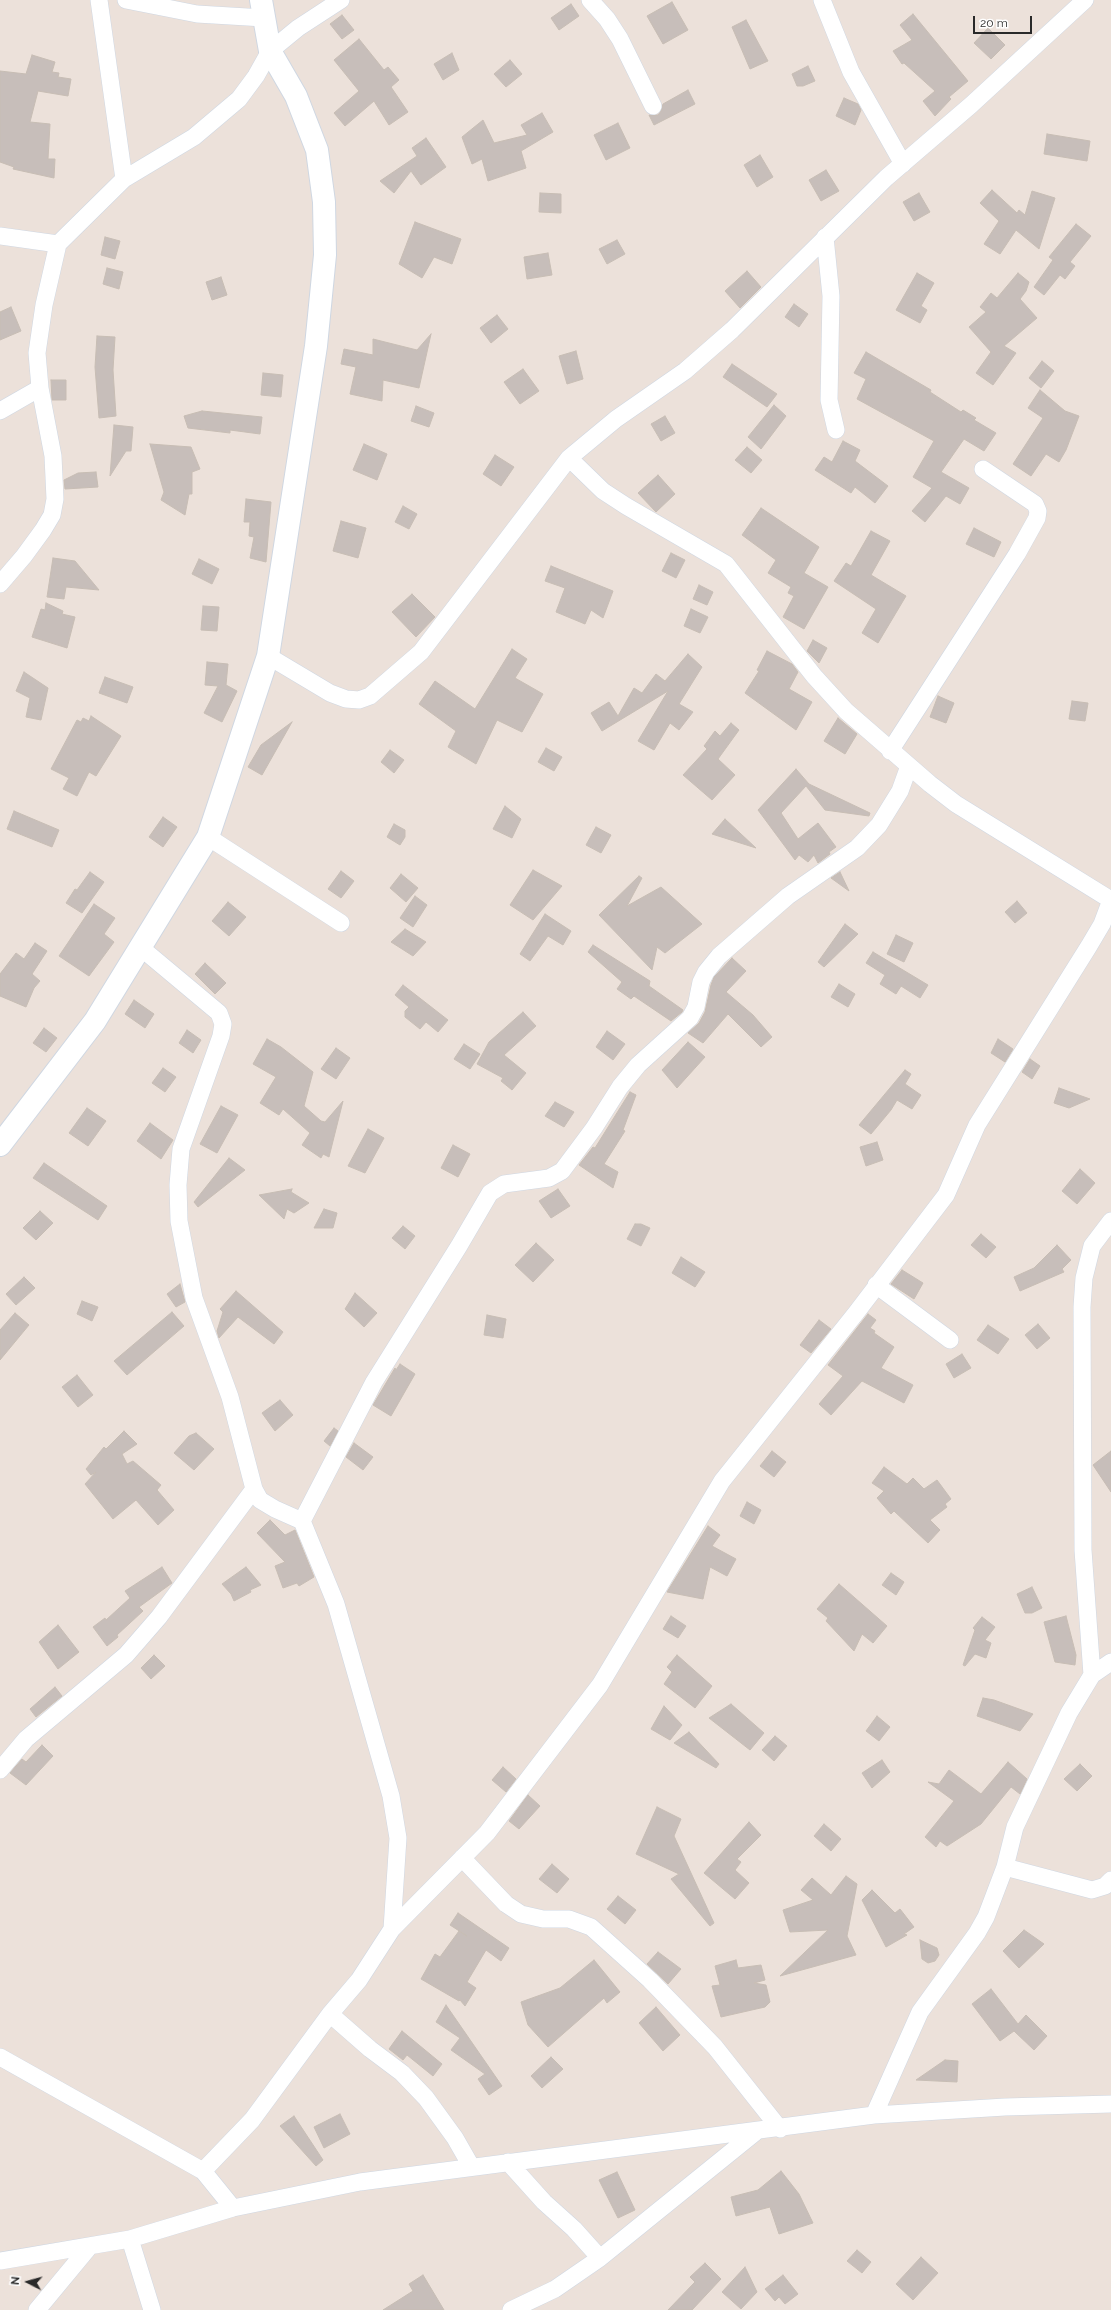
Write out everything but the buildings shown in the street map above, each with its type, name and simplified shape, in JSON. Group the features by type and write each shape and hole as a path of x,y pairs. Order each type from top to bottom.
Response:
{"street":[{"path":"99,0 124,179"},
{"path":"0,1145 95,1021 208,837 261,682 268,656 316,346 325,255 324,202 317,150 296,96 270,51 262,9 197,14 126,0"},
{"path":"0,584 24,556 43,530 52,515 56,499 53,456 40,388 37,353 44,305 58,244 124,179 194,137 239,99 256,76 270,51 298,28 341,0"},
{"path":"590,0 607,18 620,39 653,106"},
{"path":"822,0 851,72 903,164"},
{"path":"268,656 330,693 346,699 360,700 370,696 421,652 569,458 616,419 685,371 784,280 825,237 903,164 971,105 1085,0"},
{"path":"0,236 58,244"},
{"path":"825,237 831,296 829,400 836,430"},
{"path":"0,410 40,388"},
{"path":"203,2171 252,2120 330,2014 359,1980 392,1929 487,1833 600,1685 722,1481 946,1195 977,1126 1089,946 1111,900 956,804 909,766 846,711 814,676 726,564 603,491 569,458"},
{"path":"890,750 1013,560 1037,518 1038,511 1035,504 983,469"},
{"path":"302,1521 374,1382 460,1246 490,1193 504,1184 548,1178 562,1171 594,1128 624,1081 638,1065 690,1018 696,1007 701,982 719,956 788,896 857,848 879,825 900,791 909,766"},
{"path":"208,837 341,922"},
{"path":"140,947 219,1013 223,1024 221,1036 181,1149 178,1185 179,1221 194,1298 230,1397 254,1490 260,1500 275,1509 302,1521 336,1604 390,1796 398,1838 392,1929"},
{"path":"1092,1675 1083,1550 1082,1307 1084,1278 1092,1246 1111,1222"},
{"path":"876,1285 950,1340"},
{"path":"0,1770 26,1739 126,1655 159,1617 254,1490"},
{"path":"874,2115 920,2012 977,1933 986,1917 1005,1866 1015,1827 1069,1713 1092,1675 1111,1662"},
{"path":"462,1858 506,1904 521,1914 543,1919 569,1919 591,1927 650,1980 715,2047 780,2129"},
{"path":"1005,1866 1092,1890 1105,1886 1111,1880"},
{"path":"330,2014 370,2049 402,2073 426,2098 455,2138 471,2166"},
{"path":"0,2058 203,2171 233,2208"},
{"path":"0,2261 130,2239 233,2208 360,2182 471,2166 780,2129 874,2115 1005,2107 1111,2104"},
{"path":"511,2310 555,2289 600,2258 757,2131"},
{"path":"508,2162 544,2202 574,2229 600,2258"},
{"path":"130,2239 152,2310"},
{"path":"37,2310 90,2246"}]}
